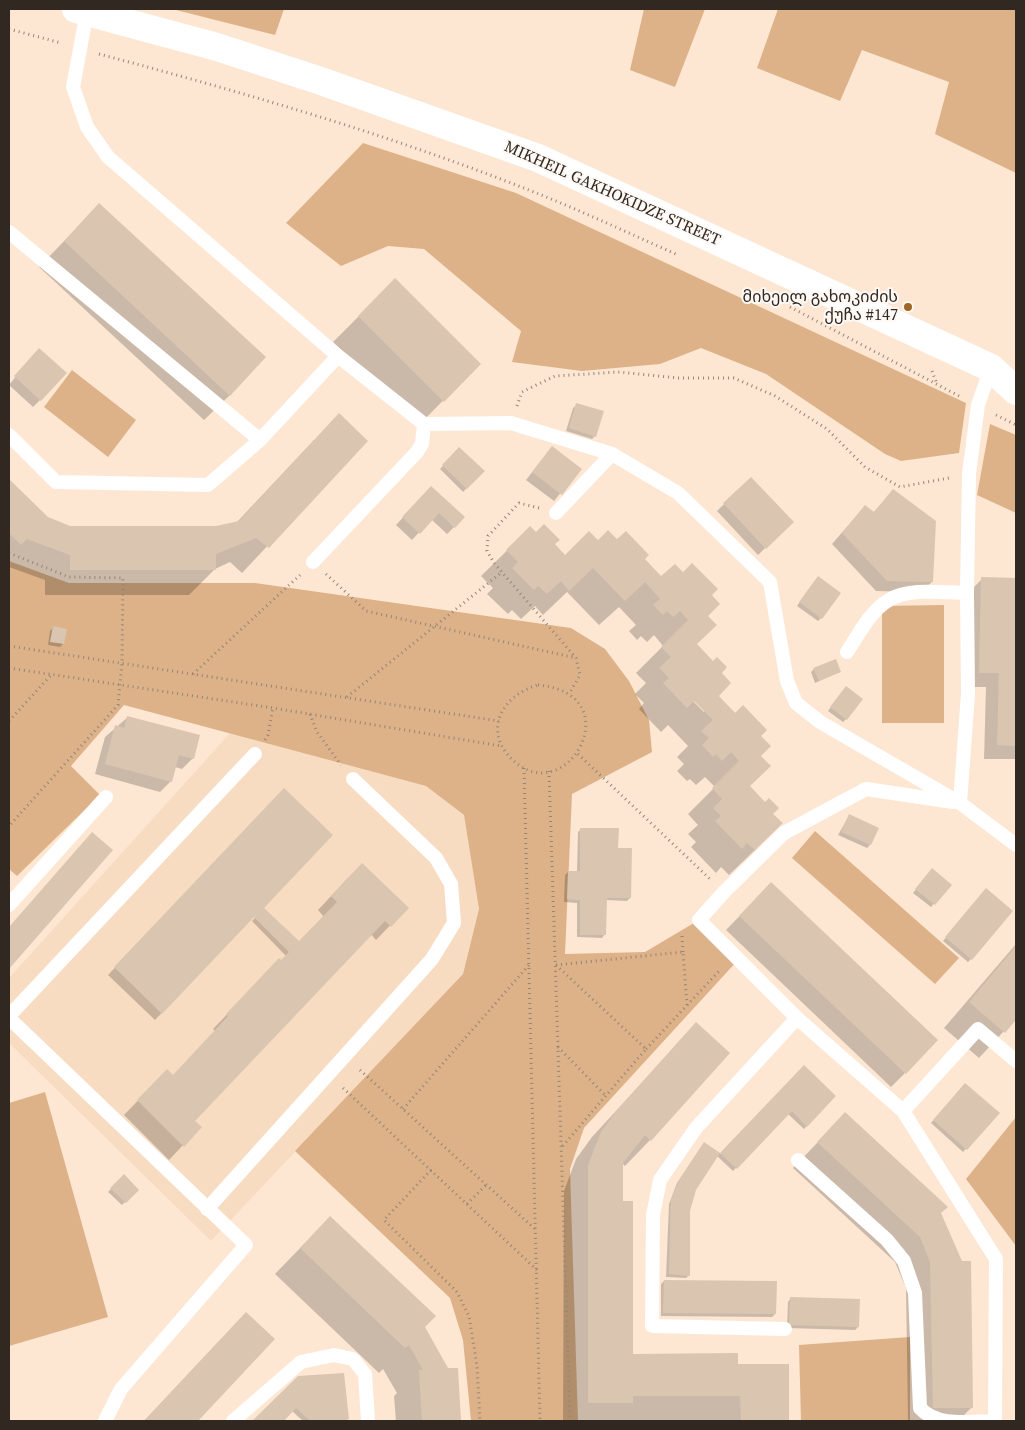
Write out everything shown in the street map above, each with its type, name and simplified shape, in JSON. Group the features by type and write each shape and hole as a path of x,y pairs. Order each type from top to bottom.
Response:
{"street":[{"name":"MIKHEIL GAKHOKIDZE STREET","path":"82,10 217,47 321,80 538,158 1004,370 1016,391"}],"lane":[{"path":"82,10 80,48 73,86 87,127 108,157 338,356 424,424 511,423 612,454 678,493 770,582 787,681 796,703 820,722 960,803 1016,845"},
{"path":"9,232 260,440"},
{"path":"9,435 56,482 208,485 260,440 338,356"},
{"path":"960,803 968,694 967,593 970,474 978,405 1004,370"},
{"path":"313,562 417,452 422,444 424,424"},
{"path":"556,514 612,454"},
{"path":"847,652 870,617 890,599 912,593 967,593"},
{"path":"105,1421 121,1390 246,1245 9,1017 255,754"},
{"path":"207,1209 432,959 454,923 451,884 436,858 353,779"},
{"path":"798,1160 887,1240 904,1261 915,1293 920,1408 926,1415 938,1421 995,1421 996,1258 903,1111 797,1018 699,920 724,892 784,833 866,789 960,803"},
{"path":"9,905 106,797"},
{"path":"785,1329 652,1326 653,1215 660,1180 696,1128 797,1018"},
{"path":"903,1111 978,1029 1016,1061"},
{"path":"233,1421 301,1362 334,1355 353,1360 365,1374 368,1421"}],"path":[{"path":"9,29 175,74 399,143 556,201 683,257"},
{"path":"782,303 1016,425"},
{"path":"511,423 522,392 555,376 618,372 679,378 734,378 775,396 827,429 865,467 900,487 970,474"},
{"path":"556,514 519,503 488,536 487,551 502,572 576,658 580,675 569,694"},
{"path":"9,553 69,577 123,578 122,663 118,705 9,826"},
{"path":"193,674 313,562 366,611 576,658"},
{"path":"347,698 502,572"},
{"path":"9,646 499,721"},
{"path":"9,668 273,708 500,746"},
{"path":"9,721 52,674"},
{"path":"538,685 556,686 569,694 581,707 586,722 584,740 578,754 568,764 549,771 539,772 524,768 500,746 497,734 499,721 511,698 523,689 538,685"},
{"path":"255,754 268,735 273,708"},
{"path":"310,714 317,732 328,750 353,779"},
{"path":"578,754 724,892"},
{"path":"524,768 540,1421"},
{"path":"549,771 570,1421"},
{"path":"555,965 683,952 687,1005"},
{"path":"561,1148 646,1049 734,955"},
{"path":"403,1109 529,965"},
{"path":"555,965 646,1049"},
{"path":"558,1047 606,1096"},
{"path":"345,1056 536,1230"},
{"path":"328,1074 537,1270"},
{"path":"431,1170 384,1220 457,1292 469,1316 477,1366 480,1421"},
{"path":"467,1204 486,1185"}],"shaded area":[{"path":"172,9 284,9 275,35"},
{"path":"644,9 705,9 675,87 630,70"},
{"path":"778,9 1016,9 1016,173 935,134 949,82 862,50 840,101 757,68"},
{"path":"363,143 516,193 966,403 959,453 901,461 885,454 766,374 701,348 660,364 582,371 512,362 521,331 424,249 388,246 341,266 286,223"},
{"path":"72,370 136,420 108,457 44,407"},
{"path":"990,424 1016,435 1016,513 977,495"},
{"path":"9,561 69,583 255,583 571,628 605,649 629,681 649,720 652,752 572,794 565,954 645,952 699,920 738,960 584,1128 570,1169 578,1421 471,1421 463,1340 450,1298 295,1151 463,974 479,909 464,815 426,786 124,705 71,766 100,795 17,876 9,869"},
{"path":"944,605 944,723 882,723 882,606"},
{"path":"230,733 426,786 464,815 479,909 463,974 211,1241 9,1043 9,978"},
{"path":"815,831 959,958 935,984 792,858"},
{"path":"45,1092 108,1317 9,1346 9,1103"},
{"path":"1016,1117 1016,1246 966,1179"},
{"path":"910,1337 910,1421 801,1421 799,1345"}],"building":[{"path":"99,203 266,357 230,396 64,241"},
{"path":"395,278 481,364 444,402 358,316"},
{"path":"39,348 67,373 41,401 14,376"},
{"path":"576,403 604,411 596,437 569,428"},
{"path":"339,413 368,441 269,548 256,538 216,554 216,570 70,570 70,555 27,539 21,545 9,533 9,479 48,517 70,526 216,526 239,521"},
{"path":"552,446 582,469 562,495 532,472"},
{"path":"459,447 485,471 467,489 442,465"},
{"path":"751,477 794,522 766,549 723,503"},
{"path":"431,486 465,517 455,528 439,513 420,534 402,517"},
{"path":"893,489 936,521 933,582 887,581 842,533 865,505 874,512"},
{"path":"544,524 560,540 555,544 565,555 589,531 598,540 608,530 617,539 626,531 649,555 645,559 661,576 675,564 683,572 692,563 718,589 712,595 720,604 708,616 717,625 697,644 713,661 717,657 727,667 722,673 731,683 719,696 735,713 743,705 767,730 761,736 771,746 761,756 771,766 750,786 765,802 769,798 779,808 773,814 783,823 755,850 747,843 742,849 715,821 721,816 713,808 722,799 712,788 739,761 731,752 722,761 716,754 713,757 702,745 709,738 701,731 713,720 694,701 687,708 663,683 669,678 659,668 671,657 661,647 688,620 680,611 673,617 667,611 663,615 653,605 660,599 645,582 625,601 593,568 569,591 561,581 547,594 538,586 534,590 512,568 518,562 506,550 530,526 536,532"},
{"path":"818,576 841,593 822,619 799,602"},
{"path":"981,577 1016,578 1016,746 997,745 999,673 979,673"},
{"path":"53,626 67,629 64,644 50,642"},
{"path":"836,659 841,672 819,681 813,668"},
{"path":"846,686 863,699 847,720 830,707"},
{"path":"127,716 200,735 194,759 179,755 172,782 105,764 115,725 124,728"},
{"path":"284,788 333,835 264,908 299,941 337,902 331,896 362,863 409,908 391,927 385,921 195,1121 202,1127 184,1147 137,1100 167,1069 173,1075 228,1016 226,1014 279,958 281,960 289,952 254,917 162,1014 114,967"},
{"path":"849,814 879,828 871,845 841,832"},
{"path":"580,828 619,828 618,848 632,848 631,898 607,898 606,935 580,935 580,900 567,899 568,871 580,871"},
{"path":"92,832 113,850 9,969 9,927"},
{"path":"932,868 952,885 935,905 915,889"},
{"path":"771,882 938,1040 906,1074 739,916"},
{"path":"986,888 1013,911 972,960 945,937"},
{"path":"1016,946 1016,1020 1005,1033 969,1002"},
{"path":"696,1022 730,1053 651,1141 645,1135 623,1163 623,1201 633,1201 633,1354 738,1353 738,1364 789,1364 789,1420 741,1420 740,1396 633,1396 633,1403 588,1403 588,1165 601,1132 617,1110"},
{"path":"804,1065 836,1096 807,1127 792,1111 737,1169 720,1153"},
{"path":"965,1083 1000,1113 967,1150 933,1120"},
{"path":"845,1112 948,1207 941,1213 962,1261 971,1261 973,1408 933,1408 930,1262 920,1237 817,1142"},
{"path":"704,1142 720,1153 696,1190 690,1211 690,1276 669,1274 671,1199 680,1179"},
{"path":"124,1174 139,1190 126,1203 110,1188"},
{"path":"330,1216 436,1316 425,1327 448,1368 458,1368 461,1421 422,1421 419,1370 423,1370 409,1345 405,1348 300,1248"},
{"path":"664,1280 777,1281 776,1314 663,1313"},
{"path":"790,1297 860,1299 859,1327 789,1325"},
{"path":"246,1312 275,1339 198,1421 144,1421"},
{"path":"344,1373 349,1419 343,1421 310,1421 296,1408 284,1421 252,1421 298,1376"}],"place":[{"name":"მიხეილ გახოკიძის ქუჩა #147","path":"908,307"}]}
